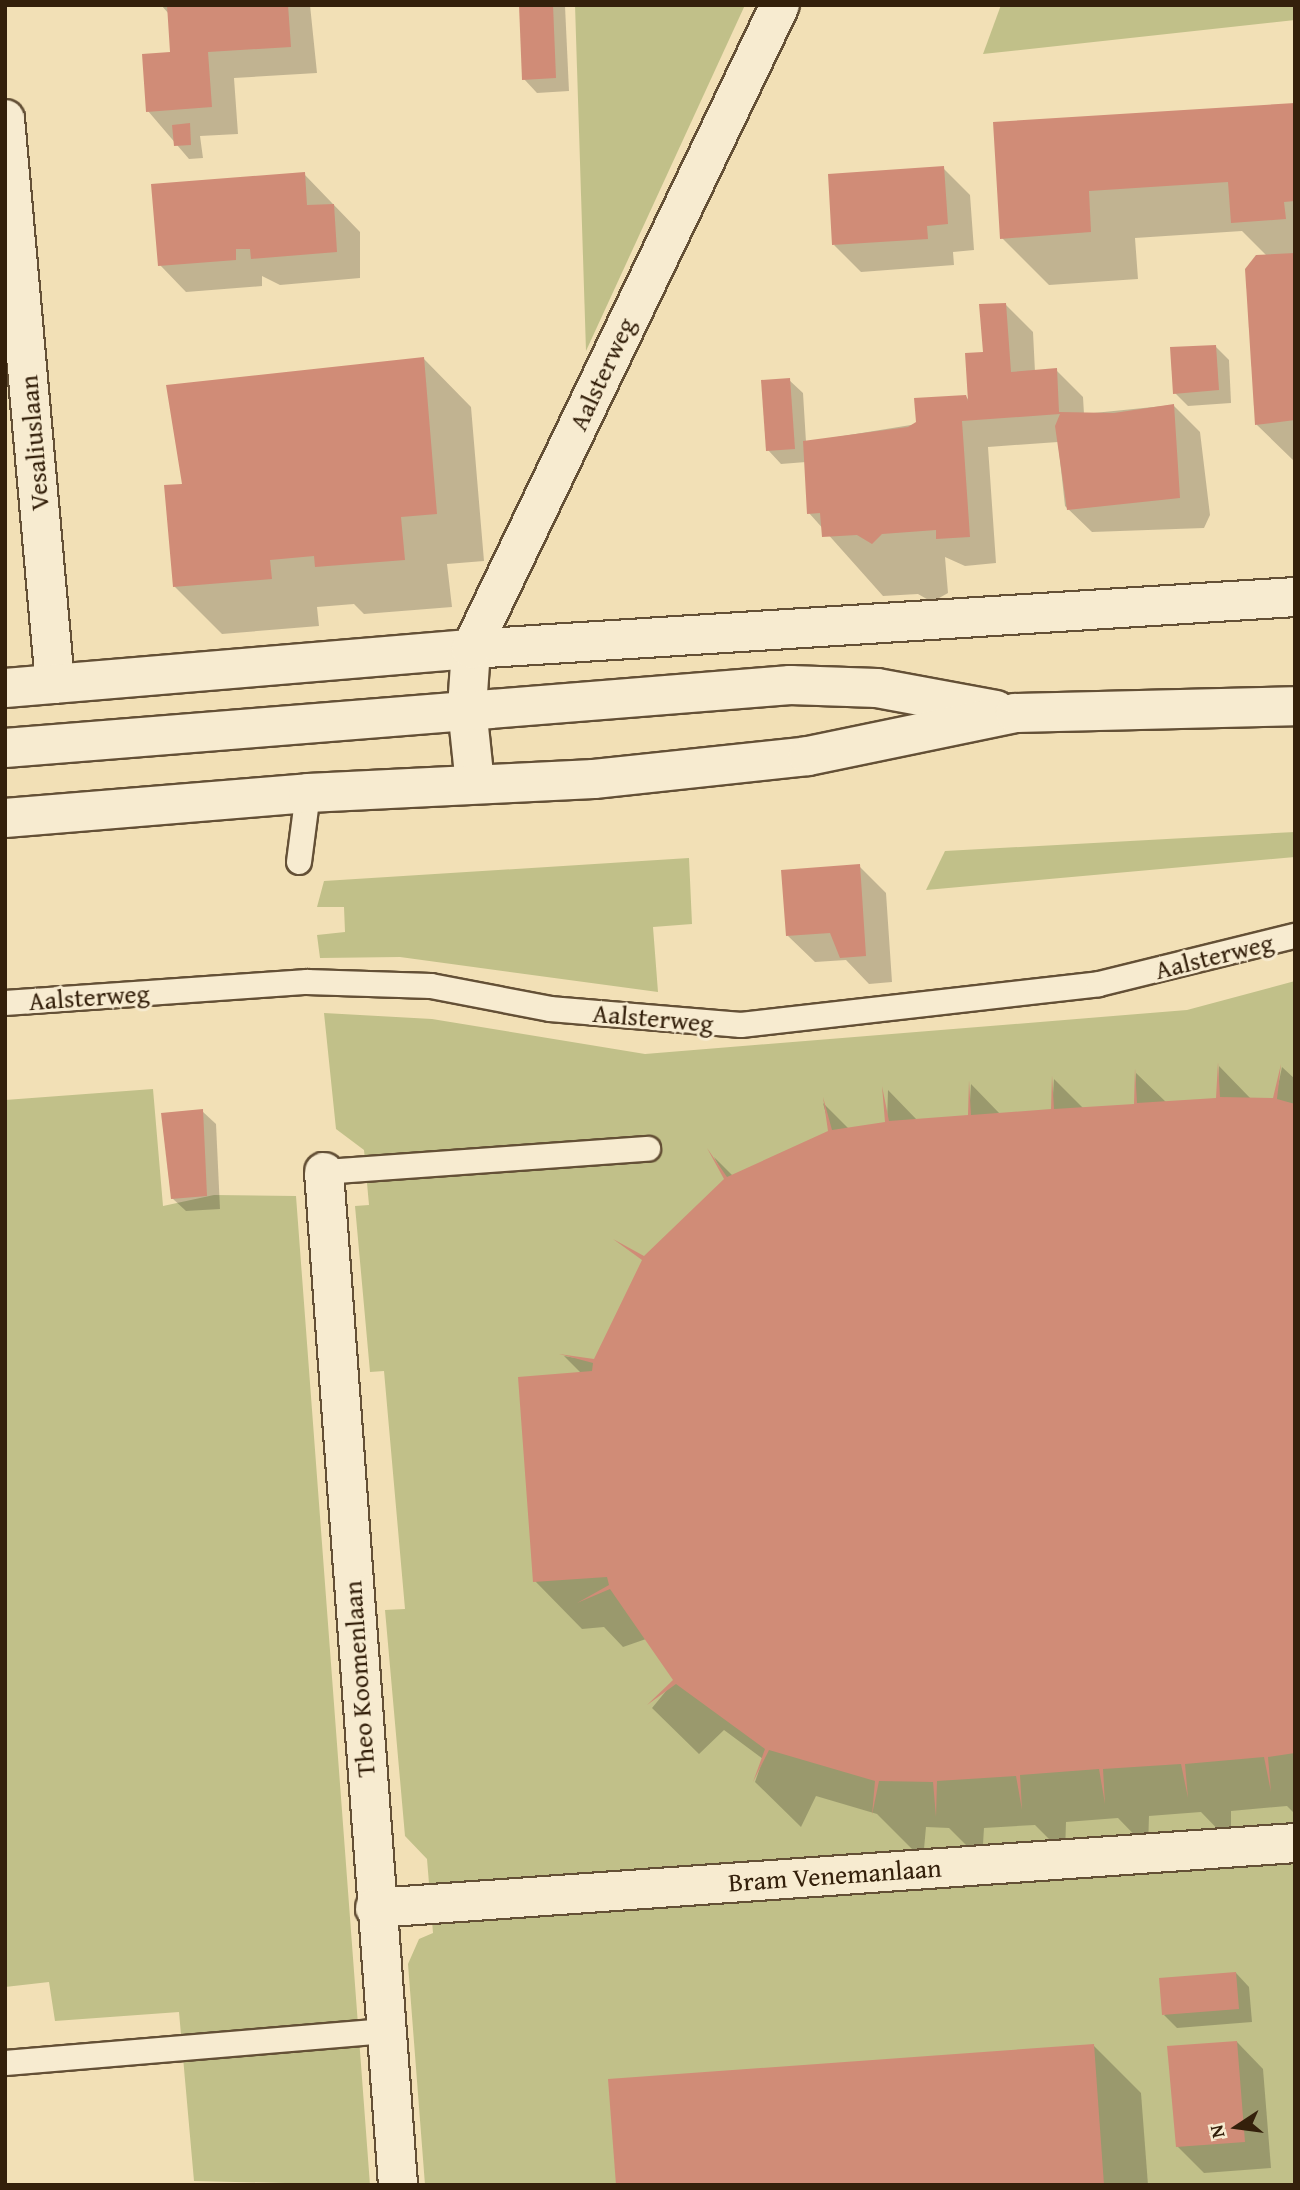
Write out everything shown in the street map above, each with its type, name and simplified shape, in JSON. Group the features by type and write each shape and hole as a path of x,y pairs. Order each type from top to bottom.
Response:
{"street":[{"name":"Aalsterweg","path":"475,784 467,708 471,649 780,5"},
{"name":"Vesaliuslaan","path":"5,119 55,684"},
{"path":"5,688 471,649 1295,597"},
{"path":"5,748 467,708 790,685 877,688 1015,713"},
{"path":"5,818 308,793 475,784 808,756 1015,713 1295,706"},
{"name":"Theo Koomenlaan","path":"324,1172 375,1908 398,2185"},
{"name":"Bram Venemanlaan","path":"375,1908 1295,1843"}],"lane":[{"path":"299,862 308,793"},
{"name":"Aalsterweg","path":"5,1003 345,984 431,986 550,1009 741,1026 1099,984 1295,936"},
{"path":"324,1172 648,1149"},
{"path":"5,2063 386,2031"}],"shaded area":[{"path":"575,5 745,5 586,351"},
{"path":"1001,5 1295,5 1295,20 983,54"},
{"path":"1295,832 1295,857 926,890 945,851"},
{"path":"689,858 692,924 653,927 658,992 400,957 320,958 317,935 345,932 344,907 317,907 324,881"},
{"path":"1295,981 1295,2185 425,2185 408,1964 419,1939 433,1933 427,1859 405,1836 385,1610 405,1609 384,1371 370,1372 355,1206 369,1205 364,1150 336,1129 324,1013 432,1019 645,1054 1187,1010"},
{"path":"153,1089 163,1206 214,1195 296,1196 370,2185 194,2181 179,2012 55,2021 49,1982 5,1987 5,1100"}],"building":[{"path":"167,5 288,5 291,47 208,52 212,107 146,112 142,54 170,52"},
{"path":"519,5 553,5 556,78 522,80"},
{"path":"1295,103 1295,201 1284,202 1286,219 1231,223 1228,182 1089,191 1091,232 1000,239 993,122"},
{"path":"190,123 191,145 174,146 172,125"},
{"path":"944,166 948,224 927,226 928,239 832,245 828,174"},
{"path":"305,172 307,205 334,204 337,252 251,259 250,249 236,249 236,260 158,266 151,184"},
{"path":"1295,253 1295,420 1255,425 1245,269 1256,255"},
{"path":"1006,303 1011,372 1057,368 1059,412 1114,413 1174,404 1180,498 1067,510 1055,426 1060,414 962,421 970,537 936,539 936,530 882,534 872,544 857,535 822,537 820,513 807,514 803,441 908,427 916,422 914,398 966,395 968,401 965,353 983,352 979,304"},
{"path":"1216,345 1219,390 1173,394 1170,347"},
{"path":"424,357 437,514 401,517 405,560 315,567 314,556 270,560 272,579 173,587 164,485 182,484 166,385"},
{"path":"790,378 795,449 766,451 761,380"},
{"path":"860,864 866,956 840,958 830,933 786,936 781,870"},
{"path":"1218,1062 1220,1097 1273,1098 1281,1064 1277,1099 1295,1104 1295,1753 1268,1757 1271,1792 1264,1757 1185,1764 1188,1798 1181,1764 1103,1769 1105,1804 1099,1769 1020,1775 1022,1810 1016,1776 937,1781 936,1817 933,1782 879,1781 872,1815 875,1781 769,1750 753,1782 765,1749 676,1684 647,1705 673,1680 610,1589 577,1603 609,1585 607,1577 533,1582 518,1377 592,1371 593,1363 559,1354 594,1359 642,1260 613,1239 644,1256 724,1179 707,1148 727,1177 828,1131 823,1097 832,1130 885,1122 882,1086 889,1121 968,1115 969,1080 971,1115 1051,1109 1052,1075 1054,1109 1134,1104 1135,1068 1137,1103 1216,1098"},
{"path":"203,1109 207,1196 171,1199 161,1113"},
{"path":"1236,1972 1239,2009 1162,2015 1159,1978"},
{"path":"1237,2041 1245,2142 1176,2147 1167,2046"},
{"path":"1094,2044 1104,2185 616,2185 608,2079"}]}
